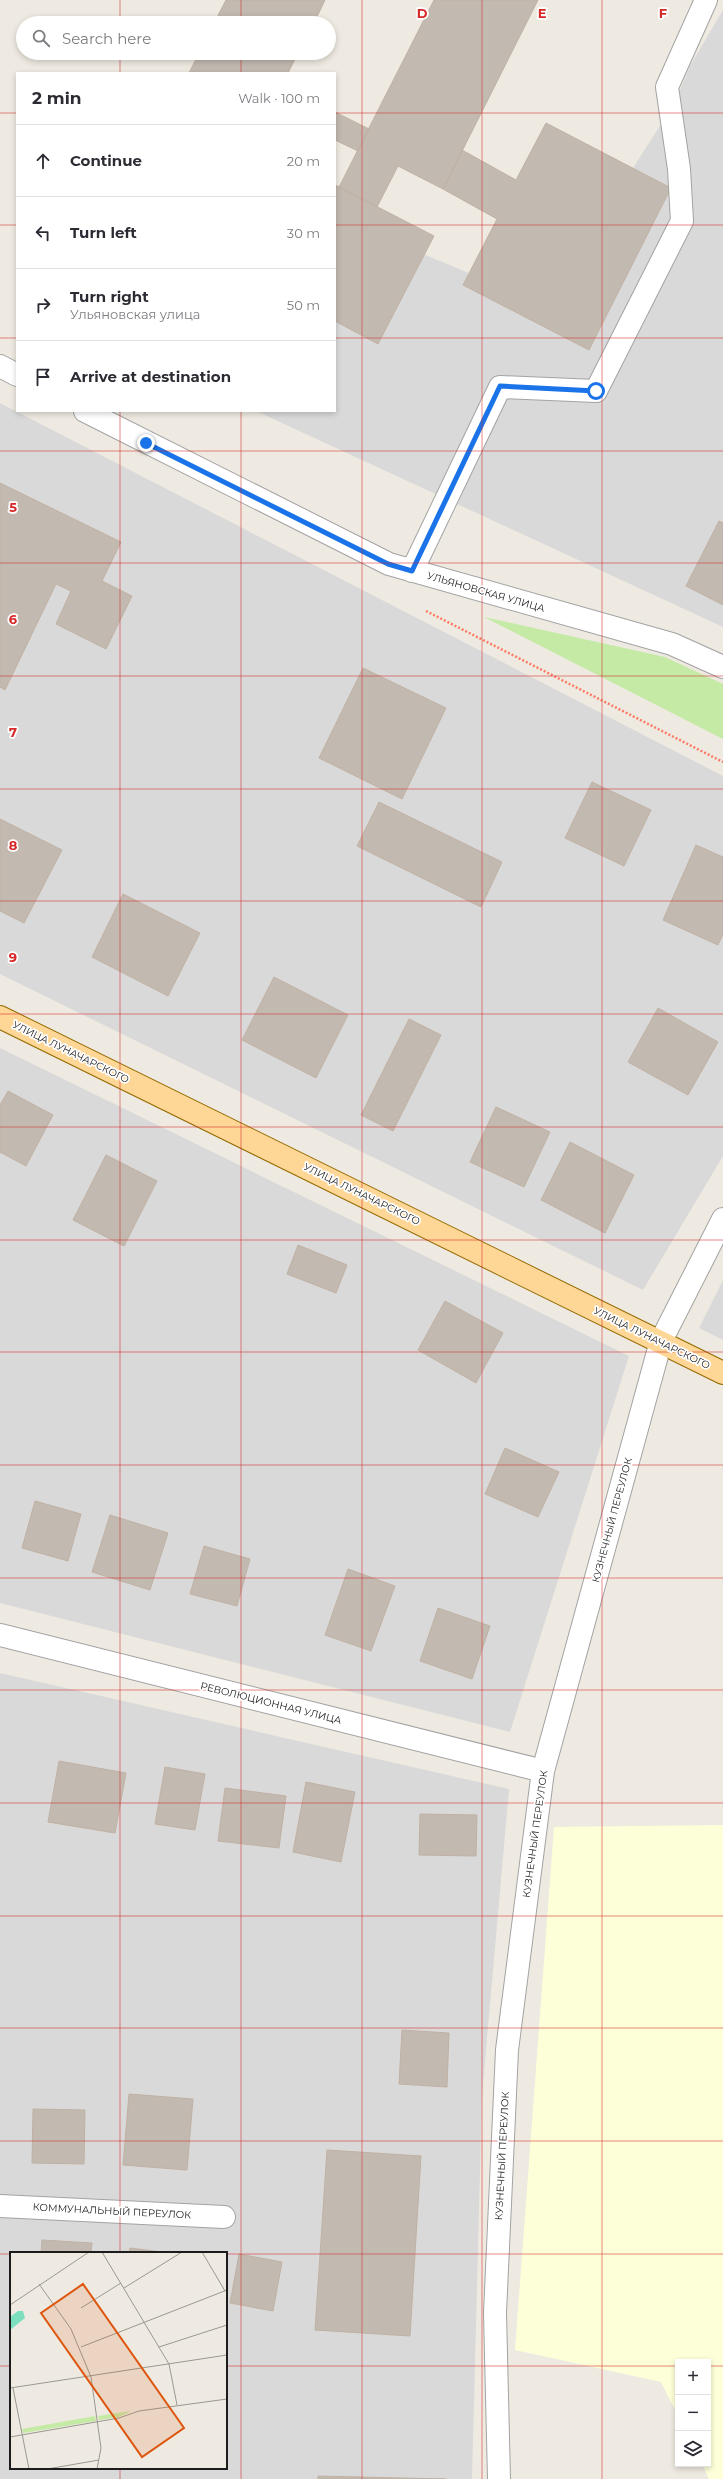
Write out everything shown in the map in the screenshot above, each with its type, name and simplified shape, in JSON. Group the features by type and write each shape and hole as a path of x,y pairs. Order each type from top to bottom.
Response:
{"main road":[{"name":"УЛИЦА ЛУНАЧАРСКОГО","path":"0,1017 661,1341 723,1373"}],"street":[{"path":"412,571 500,386 596,391 682,221 679,169 667,87 706,0"},
{"path":"0,366 16,374"},
{"name":"УЛЬЯНОВСКАЯ УЛИЦА","path":"88,412 388,564 672,644 723,667"},
{"name":"КУЗНЕЧНЫЙ ПЕРЕУЛОК","path":"499,2479 495,2313 507,2050 542,1771 661,1341 723,1219"},
{"name":"РЕВОЛЮЦИОННАЯ УЛИЦА","path":"0,1635 542,1771"},
{"name":"КОММУНАЛЬНЫЙ ПЕРЕУЛОК","path":"0,2206 224,2217"}],"path":[{"path":"418,607 723,762"}],"shaded area":[{"path":"723,10 723,627 258,412 336,412 336,232 341,220 546,305 675,102 690,66"},
{"path":"0,403 723,776 723,1156 643,1290 0,974"},
{"path":"0,1048 629,1356 510,1732 0,1603"},
{"path":"723,1280 723,1340 699,1328"},
{"path":"0,1673 509,1789 482,2095 472,2479 0,2479"},
{"path":"723,1825 723,2479 709,2479 703,2467 711,2467 711,2359 675,2359 675,2410 661,2382 515,2350 554,1827"}],"green space":[{"path":"484,617 665,657 723,684 723,739"}],"building":[{"path":"226,0 325,0 317,16 218,16"},
{"path":"434,0 538,0 443,189 398,166 377,207 339,187"},
{"path":"196,60 294,60 288,72 190,72"},
{"path":"336,112 369,129 358,151 336,140"},
{"path":"546,123 671,188 589,350 463,285 497,219 443,189 462,150 516,180"},
{"path":"336,186 434,236 378,344 336,322"},
{"path":"0,483 121,542 102,581 132,596 106,649 56,624 71,591 56,584 5,690 0,687"},
{"path":"719,521 723,523 723,605 686,586"},
{"path":"363,668 446,708 402,799 319,758"},
{"path":"592,782 651,810 624,866 565,838"},
{"path":"379,802 502,862 481,907 357,846"},
{"path":"0,819 62,850 24,923 0,911"},
{"path":"696,845 723,857 723,934 718,945 663,920"},
{"path":"123,894 200,933 168,996 92,957"},
{"path":"274,977 348,1015 316,1078 242,1040"},
{"path":"658,1008 718,1042 688,1095 628,1062"},
{"path":"409,1019 441,1035 393,1131 361,1115"},
{"path":"8,1091 53,1115 26,1166 0,1152 0,1105"},
{"path":"496,1107 550,1132 524,1187 470,1162"},
{"path":"570,1142 634,1175 605,1233 541,1200"},
{"path":"106,1155 157,1181 124,1246 73,1220"},
{"path":"298,1245 347,1265 336,1293 287,1274"},
{"path":"445,1301 503,1333 476,1383 418,1350"},
{"path":"505,1448 559,1472 538,1517 485,1494"},
{"path":"35,1501 81,1514 68,1561 22,1548"},
{"path":"110,1515 168,1533 150,1590 92,1572"},
{"path":"204,1546 250,1559 237,1606 190,1594"},
{"path":"348,1569 395,1586 371,1651 325,1635"},
{"path":"438,1608 490,1626 472,1679 420,1661"},
{"path":"59,1761 126,1773 115,1833 48,1822"},
{"path":"165,1767 205,1774 195,1830 155,1824"},
{"path":"306,1782 355,1792 341,1862 293,1852"},
{"path":"225,1788 286,1796 279,1848 218,1841"},
{"path":"420,1814 477,1815 476,1856 419,1855"},
{"path":"402,2030 449,2033 447,2087 399,2084"},
{"path":"129,2094 193,2099 187,2170 123,2165"},
{"path":"33,2109 85,2110 84,2164 32,2163"},
{"path":"327,2150 421,2156 410,2336 315,2330"},
{"path":"42,2240 92,2243 91,2252 41,2252"},
{"path":"130,2248 162,2252 129,2252"},
{"path":"239,2254 282,2262 273,2311 230,2303"},
{"path":"318,2476 446,2479 318,2479"}],"route":[{"path":"146,443 388,564 412,571 500,386 596,391"}]}
